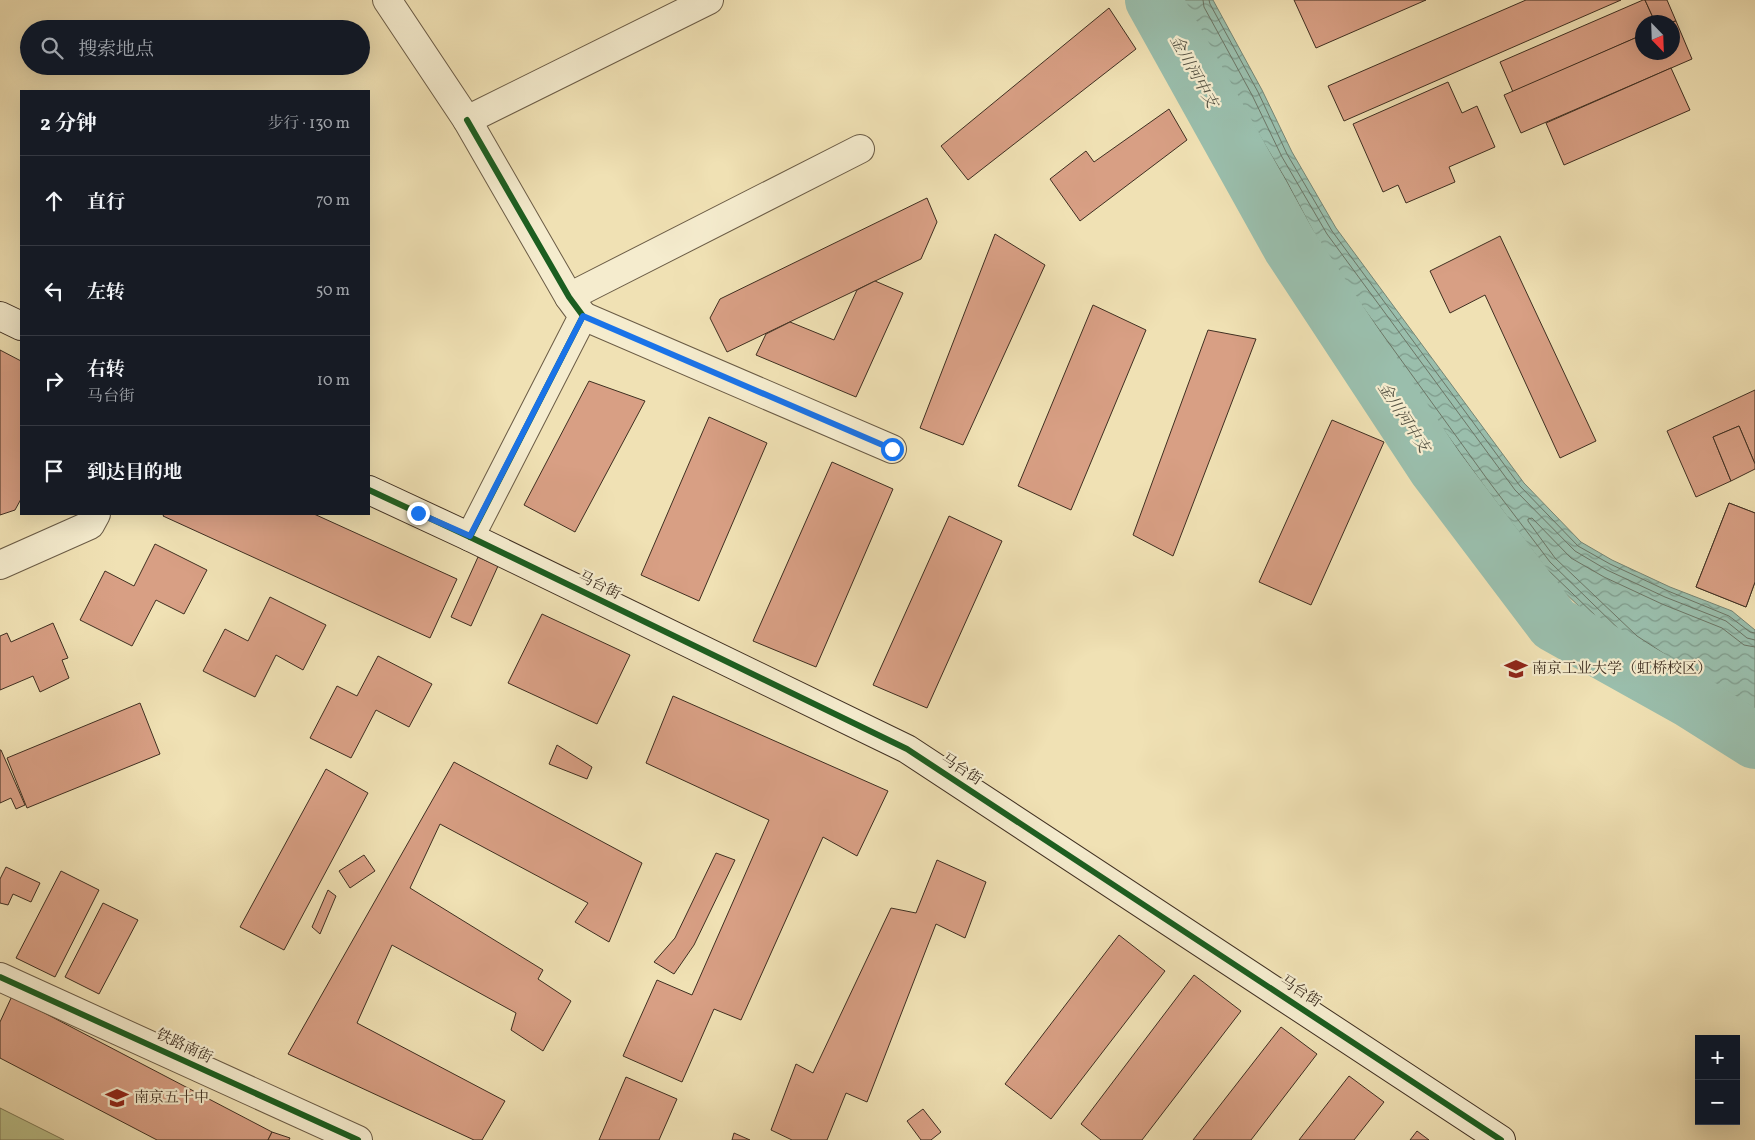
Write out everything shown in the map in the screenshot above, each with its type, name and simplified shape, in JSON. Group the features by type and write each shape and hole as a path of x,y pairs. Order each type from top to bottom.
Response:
{"street":[{"path":"387,0 466,120 576,306 892,449"},
{"path":"466,120 709,0"},
{"path":"470,536 576,306 860,149"},
{"path":"0,316 20,326"},
{"name":"马台街","path":"370,490 470,536 907,749 1501,1140"},
{"path":"0,565 90,525 95,515"},
{"name":"铁路南街","path":"0,977 358,1140"}],"green space":[{"path":"0,1108 64,1140 0,1140"}],"water":[{"path":"1169,0 1213,0 1262,90 1292,152 1336,228 1524,483 1581,542 1612,560 1670,587 1732,611 1755,630 1755,736 1625,650 1541,570 1329,280 1181,25"}],"building":[{"path":"1294,0 1426,0 1316,48"},
{"path":"1526,0 1621,0 1344,121 1328,86"},
{"path":"1643,0 1645,0 1652,15 1635,15 1635,38 1513,92 1500,62"},
{"path":"1645,0 1667,0 1673,15 1652,15"},
{"path":"1109,8 1136,49 968,180 941,146"},
{"path":"1680,30 1692,59 1521,133 1504,95 1635,38 1635,60 1680,60"},
{"path":"1671,68 1690,110 1564,165 1546,123"},
{"path":"1448,82 1462,113 1477,106 1495,147 1449,167 1455,182 1406,203 1398,185 1383,192 1353,124"},
{"path":"1169,109 1187,140 1080,221 1050,179 1086,151 1094,162"},
{"path":"927,198 937,222 921,259 727,352 710,318 720,299"},
{"path":"995,234 1045,265 963,445 920,428"},
{"path":"1500,236 1596,441 1560,458 1485,295 1450,313 1430,271"},
{"path":"875,281 903,293 856,397 756,355 766,334 790,322 834,340 857,290"},
{"path":"1093,305 1146,330 1071,510 1018,486"},
{"path":"1208,330 1256,339 1173,556 1133,535"},
{"path":"0,350 20,360 20,501 15,510 0,515"},
{"path":"589,381 645,401 575,532 524,505"},
{"path":"1755,390 1755,464 1739,426 1713,437 1731,481 1696,497 1667,431"},
{"path":"709,417 767,443 699,601 641,575"},
{"path":"1332,420 1384,442 1311,605 1259,582"},
{"path":"1739,426 1755,464 1755,469 1731,481 1713,437"},
{"path":"832,462 893,489 816,667 753,641"},
{"path":"1729,503 1755,513 1755,582 1746,607 1696,587"},
{"path":"1729,503 1755,513 1755,582 1746,607 1696,587"},
{"path":"316,515 457,579 430,638 163,516"},
{"path":"949,516 1002,541 927,708 873,685"},
{"path":"155,544 207,570 184,614 156,600 132,646 80,620 105,571 134,586"},
{"path":"478,557 498,566 471,626 451,617"},
{"path":"270,597 326,625 303,670 276,655 255,697 203,671 225,629 248,641"},
{"path":"542,614 630,655 597,724 508,683"},
{"path":"53,623 68,658 62,660 69,678 40,692 33,676 0,690 0,636 7,633 11,642"},
{"path":"378,656 432,684 409,727 376,710 351,758 310,738 337,686 357,696"},
{"path":"673,696 888,791 857,856 823,837 741,1020 714,1009 682,1082 623,1056 657,980 692,995 769,820 646,763"},
{"path":"140,703 160,754 27,808 7,758"},
{"path":"557,745 592,767 587,779 549,764"},
{"path":"0,750 25,805 16,809 11,798 0,803"},
{"path":"454,762 642,863 609,942 575,922 588,903 440,824 410,888 543,970 538,979 571,1001 543,1051 511,1030 516,1013 392,945 357,1023 505,1101 482,1140 474,1140 288,1054"},
{"path":"326,769 368,793 284,950 240,927"},
{"path":"716,853 735,860 694,945 674,974 654,962 675,938"},
{"path":"364,855 375,871 350,888 339,871"},
{"path":"937,860 986,882 965,938 936,924 867,1102 846,1093 827,1140 792,1140 771,1130 796,1064 813,1073 891,908 916,913"},
{"path":"6,867 40,883 31,902 13,894 8,905 0,903 0,879"},
{"path":"61,871 99,890 55,977 16,958"},
{"path":"328,890 336,896 320,934 312,927"},
{"path":"103,903 138,920 99,994 65,977"},
{"path":"1119,935 1165,971 1051,1119 1005,1084"},
{"path":"1194,975 1241,1011 1142,1140 1101,1140 1081,1124"},
{"path":"12,996 272,1132 268,1140 157,1140 0,1058 0,1022"},
{"path":"1281,1027 1317,1054 1251,1140 1193,1140"},
{"path":"1349,1076 1384,1102 1354,1140 1299,1140"},
{"path":"626,1077 677,1099 659,1140 599,1140"},
{"path":"923,1109 941,1132 931,1140 921,1140 907,1121"},
{"path":"1417,1131 1429,1140 1410,1140"},
{"path":"272,1132 290,1138 289,1140 268,1140"},
{"path":"734,1133 750,1140 732,1140"}],"waterway":[{"name":"金川河中支","path":"1153,0 1290,246 1436,468 1554,624 1690,700 1755,741"}],"cycle path":[{"path":"467,120 569,297 583,316 470,537"},
{"path":"370,490 907,749 1501,1140"},
{"path":"0,977 358,1140"}],"place":[{"name":"南京工业大学（虹桥校区）","path":"1516,669"},
{"name":"南京五十中","path":"117,1098"}],"route":[{"path":"418,513 470,536 583,316 892,449"}]}
